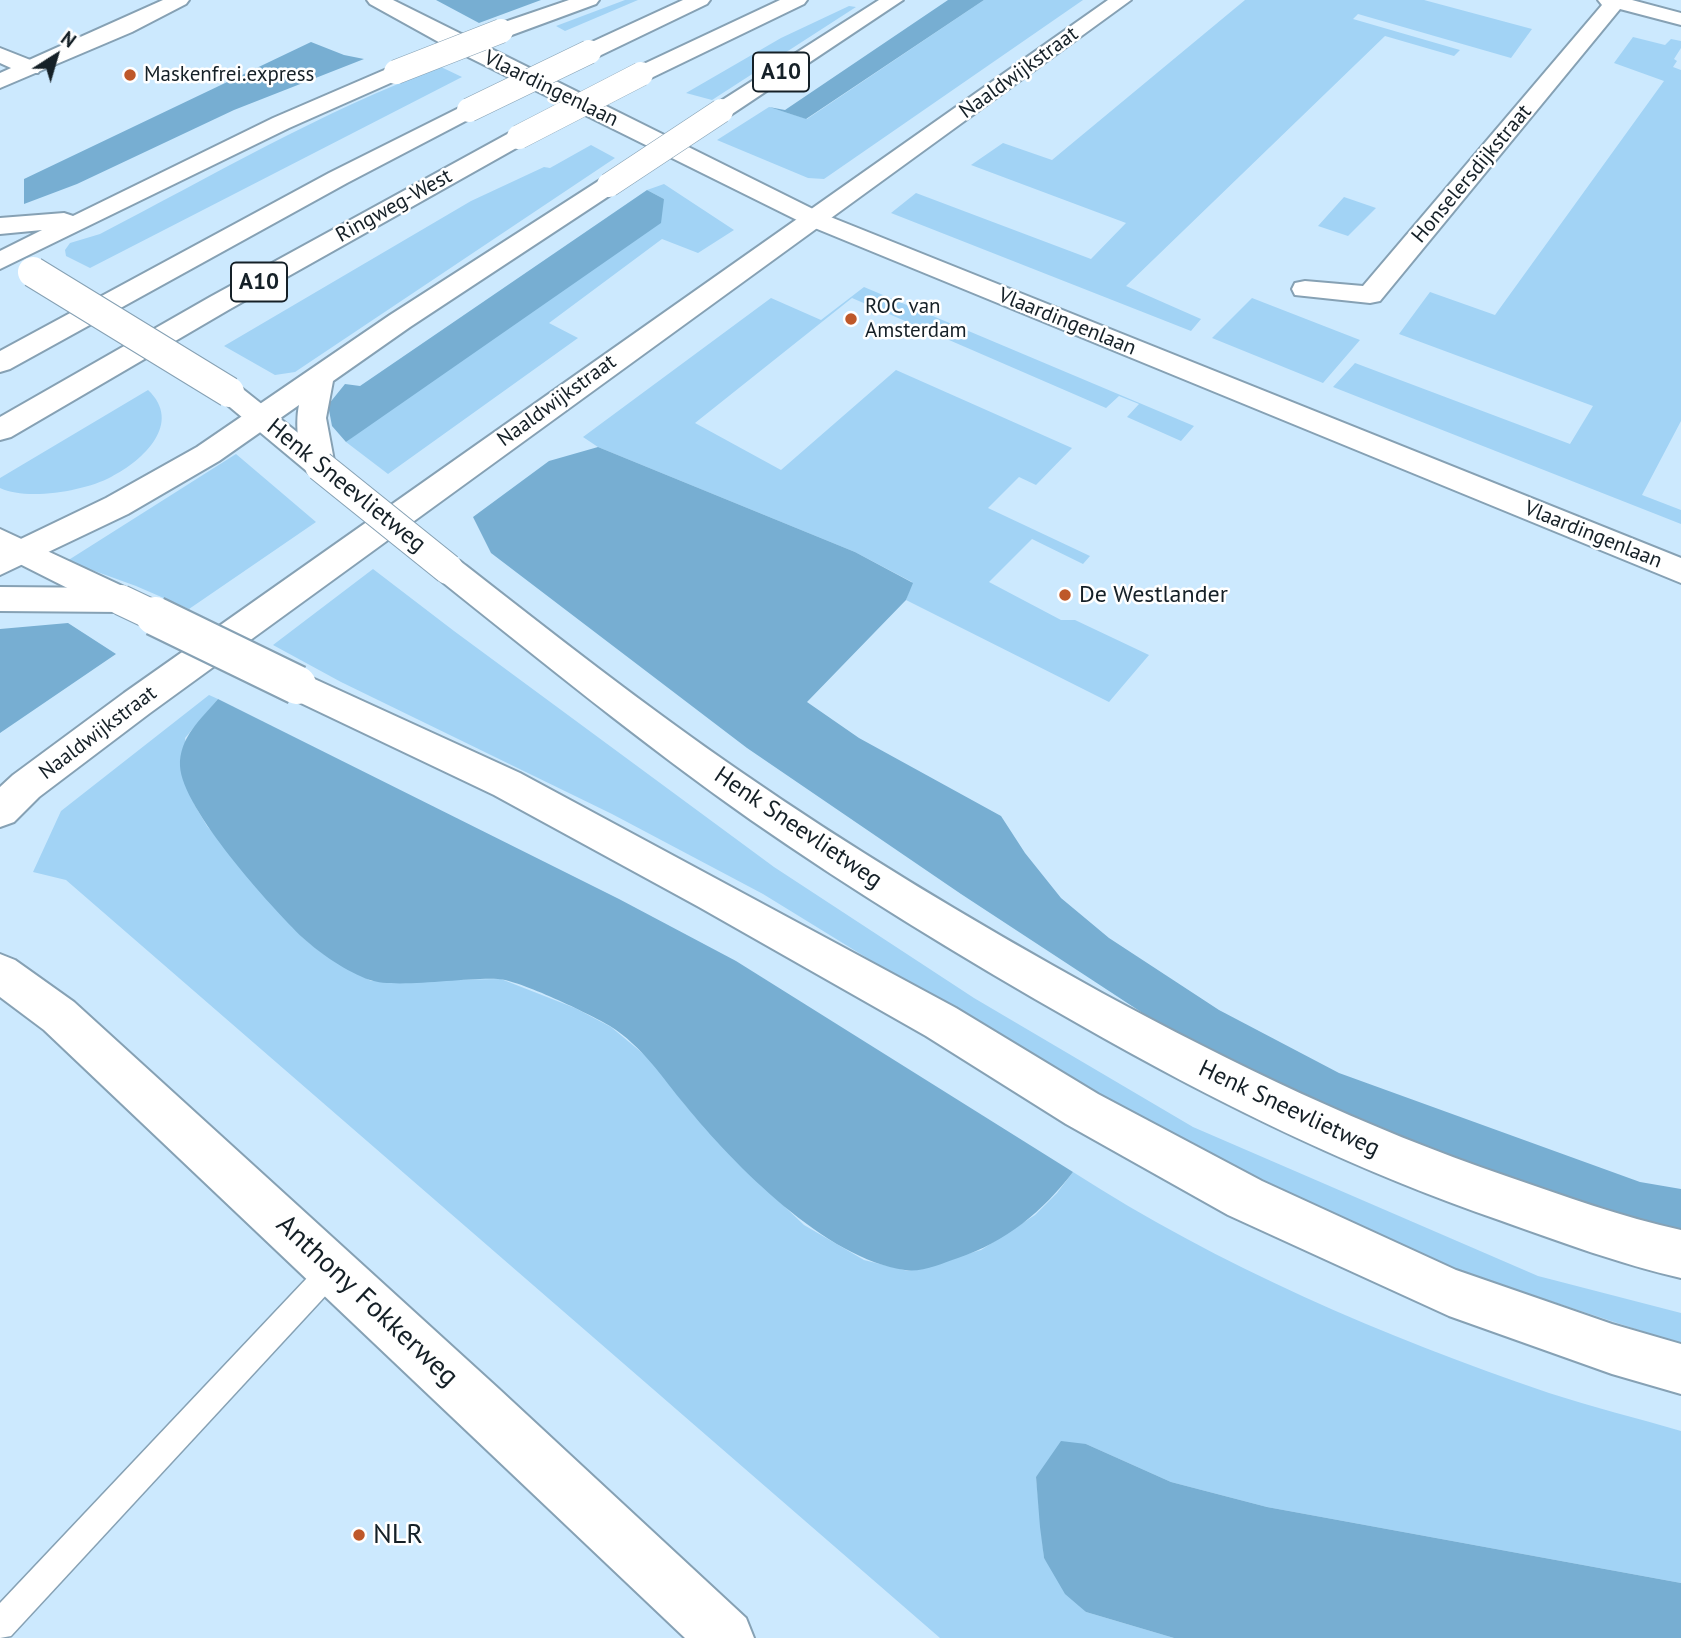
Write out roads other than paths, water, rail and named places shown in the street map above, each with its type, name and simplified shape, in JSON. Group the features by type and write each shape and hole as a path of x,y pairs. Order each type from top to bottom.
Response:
{"main road":[{"path":"2,78 124,27 179,0"},
{"path":"124,27 199,0"},
{"path":"10,261 83,219 281,123 396,72 589,0"},
{"name":"Ringweg-West","path":"0,363 469,110 700,0"},
{"name":"Ringweg-West","path":"0,429 519,137 641,74 797,0"},
{"name":"A10","path":"7,551 117,506 208,454 319,377 893,0"},
{"name":"Naaldwijkstraat","path":"0,811 26,786 137,703 1121,0"},
{"path":"1612,1 1681,19"},
{"name":"Honselersdijkstraat","path":"1305,289 1370,295 1612,1"},
{"name":"Vlaardingenlaan","path":"378,3 814,219 1681,571"},
{"path":"0,55 30,68"},
{"path":"0,226 83,219"},
{"name":"Henk Sneevlietweg","path":"10,261 229,392 618,703 727,782 848,864 992,952 1166,1051 1324,1129 1469,1187 1650,1247 1681,1254"},
{"path":"319,377 311,418 320,466"},
{"path":"7,551 121,600 507,784 929,1016 1082,1109 1245,1198 1449,1292 1612,1349 1681,1369"},
{"path":"0,599 121,600"},
{"name":"Anthony Fokkerweg","path":"0,973 59,1016 726,1638"}],"lane":[{"path":"0,1625 333,1269"}],"place":[{"name":"Maskenfrei.express","path":"130,75"},
{"name":"ROC van Amsterdam","path":"851,319"},
{"name":"De Westlander","path":"1065,595"},
{"name":"NLR","path":"359,1535"}]}
